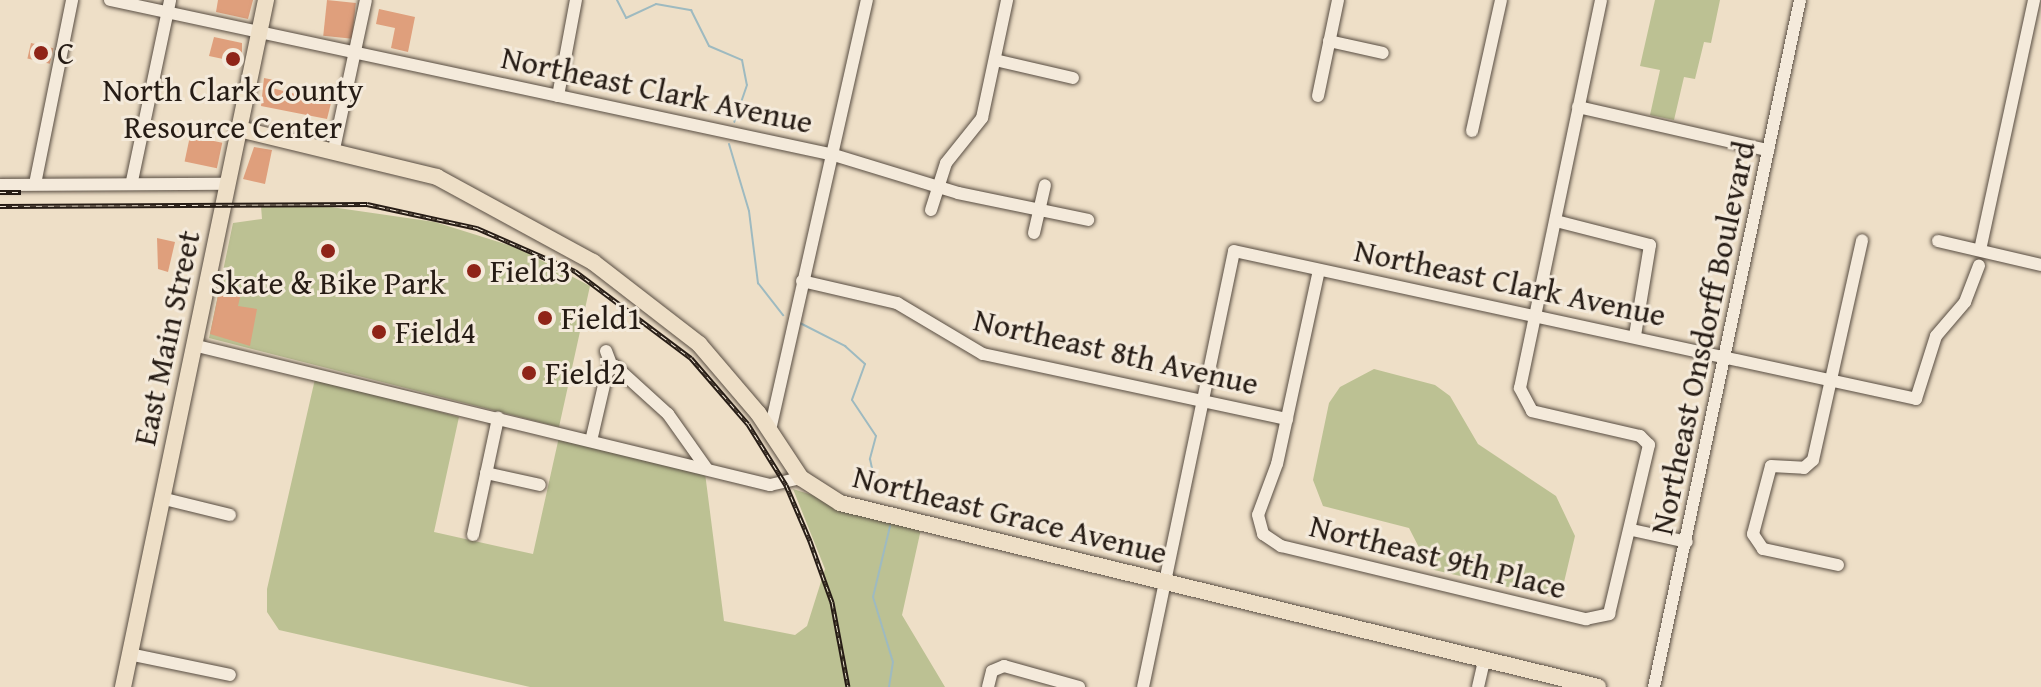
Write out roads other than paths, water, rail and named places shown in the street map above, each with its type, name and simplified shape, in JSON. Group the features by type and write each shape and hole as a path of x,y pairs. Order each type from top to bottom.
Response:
{"main road":[{"name":"East Main Street","path":"123,687 266,0"},
{"name":"Northeast Grace Avenue","path":"239,129 334,149 437,177 618,278 699,344 770,430 801,478 840,503 1598,687"}],"street":[{"path":"35,184 72,0"},
{"name":"Northeast Clark Avenue","path":"110,0 834,155 937,187 1088,220"},
{"path":"132,181 170,0"},
{"path":"334,149 366,0"},
{"path":"558,96 576,0"},
{"path":"770,430 867,0"},
{"path":"931,210 946,163 978,127 1007,0"},
{"path":"1318,96 1338,0"},
{"path":"1472,131 1501,0"},
{"path":"1601,0 1521,382 1523,402 1539,414 1647,441 1632,530 1687,542"},
{"name":"Northeast Onsdorff Boulevard","path":"1654,687 1727,356 1763,148 1800,0"},
{"path":"1980,250 2035,9"},
{"path":"1329,41 1383,53"},
{"path":"995,60 1073,78"},
{"path":"1578,107 1763,148"},
{"path":"0,185 132,181 229,184"},
{"path":"1034,233 1045,185"},
{"path":"1556,221 1650,245 1635,336"},
{"path":"1838,565 1755,543 1771,466 1808,467 1862,240"},
{"path":"1938,241 2041,265"},
{"name":"Northeast Clark Avenue","path":"1202,401 1234,251 1916,399 1936,336 1965,302 1979,266"},
{"path":"1287,419 1319,270"},
{"name":"Northeast 8th Avenue","path":"802,281 897,303 983,354 1287,419"},
{"path":"193,345 770,485 801,478"},
{"path":"606,351 612,367 668,414 707,469"},
{"path":"591,441 612,367"},
{"path":"1143,687 1202,401"},
{"path":"473,535 498,418"},
{"name":"Northeast 9th Place","path":"1287,419 1258,515 1263,534 1291,548 1586,619 1605,617 1615,605 1632,530"},
{"path":"486,473 540,485"},
{"path":"161,498 230,515"},
{"path":"129,654 230,675"},
{"path":"1478,687 1484,660"},
{"path":"988,687 992,671 1004,666 1079,687"}],"waterway":[{"path":"617,0 626,18 656,4 691,10 709,46 742,60 747,85 734,122"},
{"path":"729,144 749,211 758,283 783,315"},
{"path":"800,323 845,346 865,364 852,400 876,436 870,459 877,492"},
{"path":"889,687 893,662 873,597 890,526"}],"railway":[{"path":"0,192 21,192"},
{"path":"0,206 367,204 477,228 575,271 691,358 748,424 786,485 810,541 832,602 848,687"}],"place":[{"name":"C","path":"41,53"},
{"name":"North Clark County Resource Center","path":"233,59"},
{"name":"Skate & Bike Park","path":"328,251"},
{"name":"Field3","path":"474,271"},
{"name":"Field1","path":"545,318"},
{"name":"Field4","path":"379,332"},
{"name":"Field2","path":"529,373"}]}
